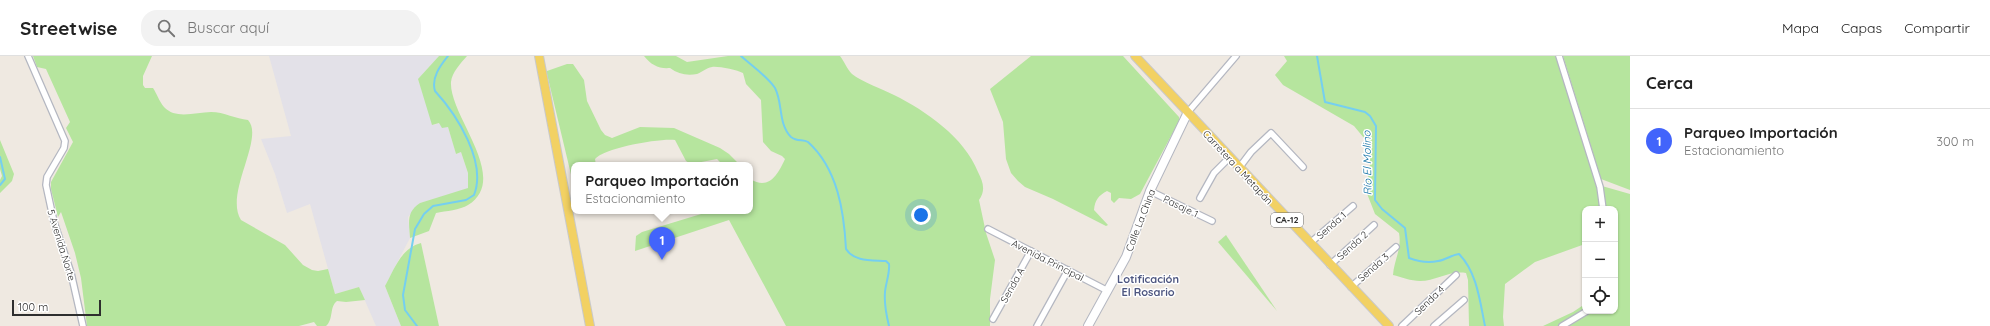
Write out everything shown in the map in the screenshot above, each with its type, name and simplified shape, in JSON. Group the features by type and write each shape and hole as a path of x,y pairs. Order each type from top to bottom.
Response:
{"main road":[{"path":"539,56 568,200 590,326"},
{"name":"CA-12","path":"1135,56 1188,112"},
{"name":"Carretera a Metapán","path":"1188,112 1229,158 1389,326"},
{"name":"Calle La China","path":"1088,326 1126,257 1150,191 1188,112"}],"street":[{"name":"5 Avenida Norte","path":"28,56 65,141 64,148 47,177 46,185 54,222 73,278 83,326"},
{"path":"1188,112 1236,56"},
{"path":"1559,56 1600,187 1603,206"},
{"path":"1239,168 1251,152 1271,133 1303,167"},
{"path":"1200,198 1214,173 1229,158"},
{"name":"Pasaje 1","path":"1150,191 1212,221"},
{"name":"Senda 1","path":"1310,243 1353,206"},
{"name":"Senda 2","path":"1330,265 1374,225"},
{"name":"Avenida Principal","path":"988,229 1108,291"},
{"name":"Senda 3","path":"1351,287 1396,247"},
{"name":"Senda A","path":"993,319 1031,251"},
{"path":"1037,326 1068,270"},
{"name":"Senda 4","path":"1402,326 1456,275"},
{"path":"1434,326 1464,300"},
{"path":"1562,326 1582,314"}],"shaded area":[{"path":"269,56 439,56 418,79 433,125 440,123 448,127 456,154 461,152 468,173 468,189 420,203 408,217 410,238 385,286 401,326 376,326 359,287 335,294 310,204 287,213 275,174 261,139 291,136"}],"green space":[{"path":"33,56 152,56 143,76 143,85 145,88 153,88 162,105 169,111 180,114 216,112 248,120 252,128 252,140 237,196 237,209 241,220 285,245 303,265 312,270 318,271 328,269 335,294 359,287 365,300 346,302 337,301 333,306 330,320 326,326 317,326 314,322 299,326 87,326 81,278 75,253 61,212 58,217 51,189 51,182 73,142 66,128 70,122 46,69 37,67"},
{"path":"439,56 467,56 455,71 451,82 453,96 481,163 483,179 480,193 468,205 457,209 436,213 429,231 410,238 409,218 412,210 416,206 420,203 468,188 468,173 461,152 456,154 448,127 442,128 439,123 432,125 418,79"},
{"path":"644,56 676,56 687,62 728,56 840,56 850,72 856,77 906,101 943,126 954,136 972,159 982,183 983,189 979,200 986,233 995,260 990,299 990,326 786,326 729,220 635,251 636,236 642,232 701,214 753,214 753,180 762,183 772,180 779,171 785,159 771,151 763,142 761,100 746,84 743,73 728,68 712,67 697,74 690,75 676,72 670,68 662,68 649,62"},
{"path":"1031,56 1123,56 1179,117 1179,121 1140,194 1131,199 1119,198 1114,203 1111,200 1111,193 1107,191 1098,199 1094,210 1108,225 1106,226 1053,199 1025,187 1011,173 1006,159 1003,122 990,89"},
{"path":"1284,56 1557,56 1599,186 1601,206 1582,206 1582,245 1535,262 1505,284 1503,317 1504,326 1469,326 1468,280 1466,273 1460,272 1449,274 1426,281 1410,280 1393,275 1399,249 1399,233 1375,214 1366,191 1370,164 1369,152 1364,138 1354,126 1283,85 1275,75 1287,61"},
{"path":"1563,56 1630,56 1630,190 1601,179"},
{"path":"567,64 573,64 584,80 587,101 605,135 612,138 640,127 674,128 720,148 737,162 720,162 717,159 701,162 688,162 675,140 668,140 645,142 609,151 595,159 596,162 571,162 571,174 547,71"},
{"path":"0,140 14,174 12,181 0,193 0,180 2,176 0,169"},
{"path":"1602,186 1630,194 1630,326 1543,326 1573,312 1582,306 1582,314 1618,314 1618,206 1605,206"},
{"path":"1226,235 1277,311 1218,242"},
{"path":"421,243 439,326 401,326 385,286 403,255 414,246"}],"waterway":[{"path":"417,326 405,310 403,295 415,229 424,214 433,206 466,200 474,195 477,182 476,168 468,140 444,101 435,91 435,77 439,68 448,56"},
{"path":"741,56 764,75 775,88 779,100 782,120 787,132 793,139 808,142 826,165 838,192 846,249 849,253 858,258 864,260 886,261 889,264 885,296 889,326"},
{"name":"Río El Molino","path":"1317,56 1325,102 1365,112 1370,116 1376,126 1375,200 1382,209 1405,228 1409,258 1434,262 1459,254 1465,261 1474,278 1485,326"},
{"path":"0,157 5,179 0,185"}],"place":[{"name":"Parqueo Importación","path":"662,260"}],"district":[{"name":"Lotificación El Rosario","path":"1148,285"}]}
